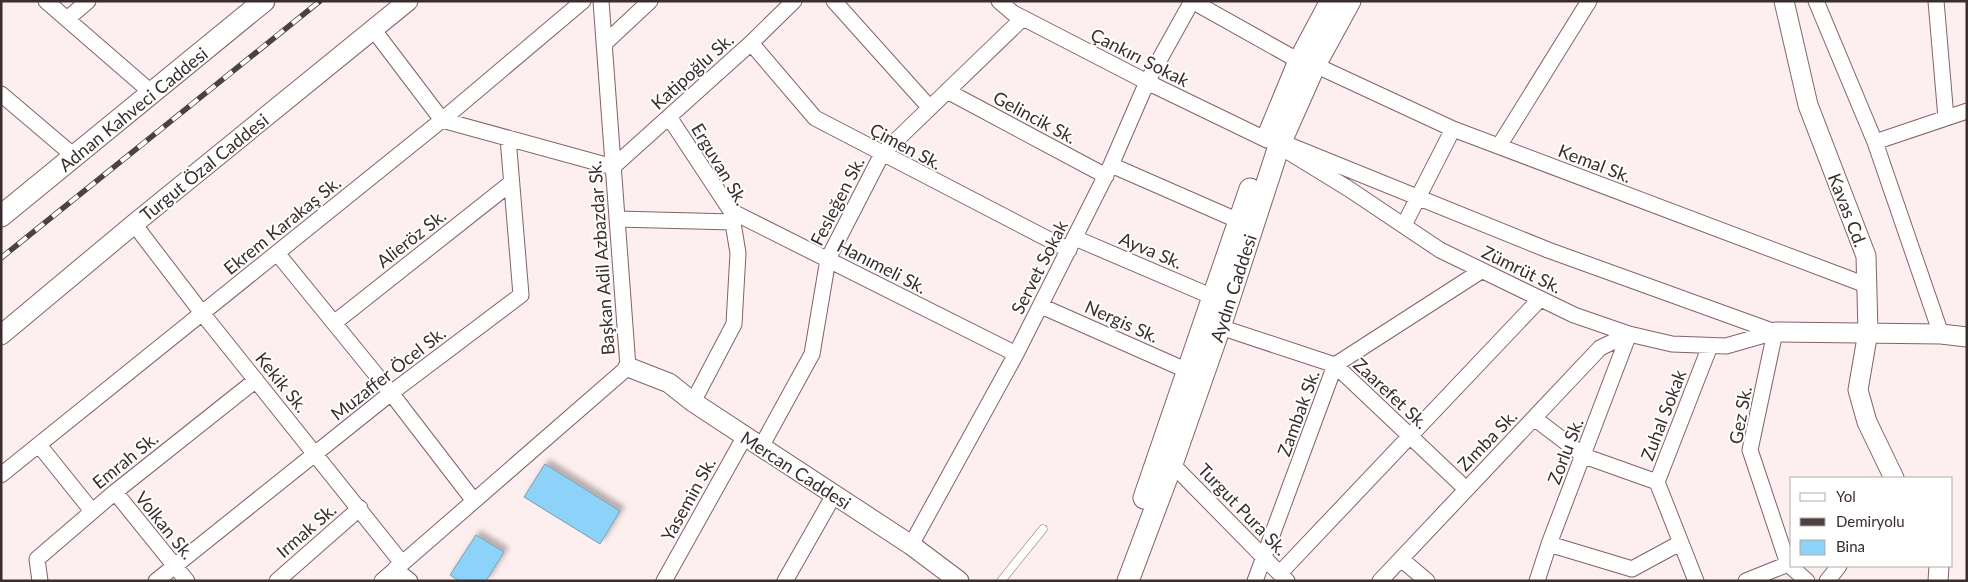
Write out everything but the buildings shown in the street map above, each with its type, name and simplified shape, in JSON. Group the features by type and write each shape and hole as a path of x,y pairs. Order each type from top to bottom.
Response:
{"main road":[{"name":"Adnan Kahveci Caddesi","path":"1,216 264,1"},
{"name":"Aydın Caddesi","path":"1114,581 1239,222 1307,63 1331,1"},
{"name":"Aydın Caddesi","path":"1307,63 1350,1"},
{"name":"Aydın Caddesi","path":"1128,581 1172,464 1220,327 1273,143"}],"street":[{"path":"46,1 152,93"},
{"path":"66,19 88,1"},
{"name":"Turgut Özal Caddesi","path":"1,335 408,1"},
{"name":"Ekrem Karakaş Sk.","path":"1,475 442,120 583,1"},
{"name":"Başkan Adil Azbazdar Sk.","path":"382,581 628,367 601,1"},
{"path":"604,44 650,1"},
{"name":"Katipoğlu Sk.","path":"613,167 751,43 794,1"},
{"path":"834,1 930,108"},
{"name":"Çankırı Sokak","path":"999,1 1147,82 1273,143"},
{"name":"Kemal Sk.","path":"1192,1 1307,63 1453,129 1866,285"},
{"name":"Servet Sokak","path":"911,545 1041,306 1108,170 1147,82 1192,1"},
{"path":"1499,146 1589,1"},
{"name":"Kavas Cd.","path":"1784,1 1808,105 1866,256 1868,332 1858,390 1868,422 1894,477"},
{"path":"1936,1 1946,118"},
{"path":"1815,3 1874,142 1941,334"},
{"name":"Fesleğen Sk.","path":"762,447 812,354 828,259 882,154 947,91 1018,11"},
{"path":"373,29 442,120 613,167"},
{"name":"Çimen Sk.","path":"751,43 815,118 882,154 1072,244"},
{"name":"Gelincik Sk.","path":"947,91 1108,170 1239,222"},
{"path":"1,94 74,156"},
{"path":"1874,142 1967,111"},
{"name":"Erguvan Sk.","path":"669,117 732,216 738,253 734,324 693,402"},
{"path":"1404,225 1453,129"},
{"name":"Muzaffer Öcel Sk.","path":"156,581 391,393 521,295 508,138"},
{"path":"1273,143 1294,146 1417,198 1548,250 1775,332 1868,332 1941,334 1967,337"},
{"name":"Zümrüt Sk.","path":"1273,143 1404,225 1440,250 1574,315 1629,334 1672,344 1726,346 1775,332"},
{"name":"Alieröz Sk.","path":"334,323 511,183"},
{"path":"617,219 732,216"},
{"name":"Hanımeli Sk.","path":"732,216 828,259 1016,354"},
{"name":"Kekik Sk.","path":"134,224 202,313 360,508 410,581"},
{"name":"Ayva Sk.","path":"1072,244 1213,297"},
{"path":"277,252 391,393 474,501"},
{"name":"Zambak Sk.","path":"1255,581 1335,365 1481,270"},
{"path":"1283,577 1410,436 1540,299"},
{"name":"Nergis Sk.","path":"1041,306 1188,371"},
{"name":"Zaarefet Sk.","path":"1220,327 1335,365 1466,489"},
{"name":"Gez Sk.","path":"1775,332 1750,450 1788,564"},
{"name":"Zımba Sk.","path":"1380,581 1600,348 1629,334"},
{"name":"Zorlu Sk.","path":"1537,581 1549,544 1629,334"},
{"name":"Zuhal Sokak","path":"1696,581 1657,482 1710,346"},
{"name":"Mercan Caddesi","path":"628,367 669,384 693,402 911,545 959,581"},
{"name":"Emrah Sk.","path":"40,581 38,559 115,492 256,380"},
{"path":"1534,418 1584,456 1657,482"},
{"name":"Yasemin Sk.","path":"664,581 745,436"},
{"path":"38,445 92,511"},
{"name":"Turgut Pura Sk.","path":"1172,464 1283,577"},
{"name":"Volkan Sk.","path":"115,492 187,581"},
{"path":"784,581 834,495"},
{"name":"Irmak Sk.","path":"277,581 360,508"},
{"path":"1549,544 1632,570 1680,543"},
{"path":"1401,559 1427,581"},
{"path":"1746,581 1788,564"},
{"name":"Gez Sk.","path":"1791,567 1807,581"},
{"path":"1827,581 1838,567"},
{"path":"1938,581 1939,567"}],"lane":[{"path":"1001,581 1043,529"}],"railway":[{"path":"1,258 320,1"}]}
